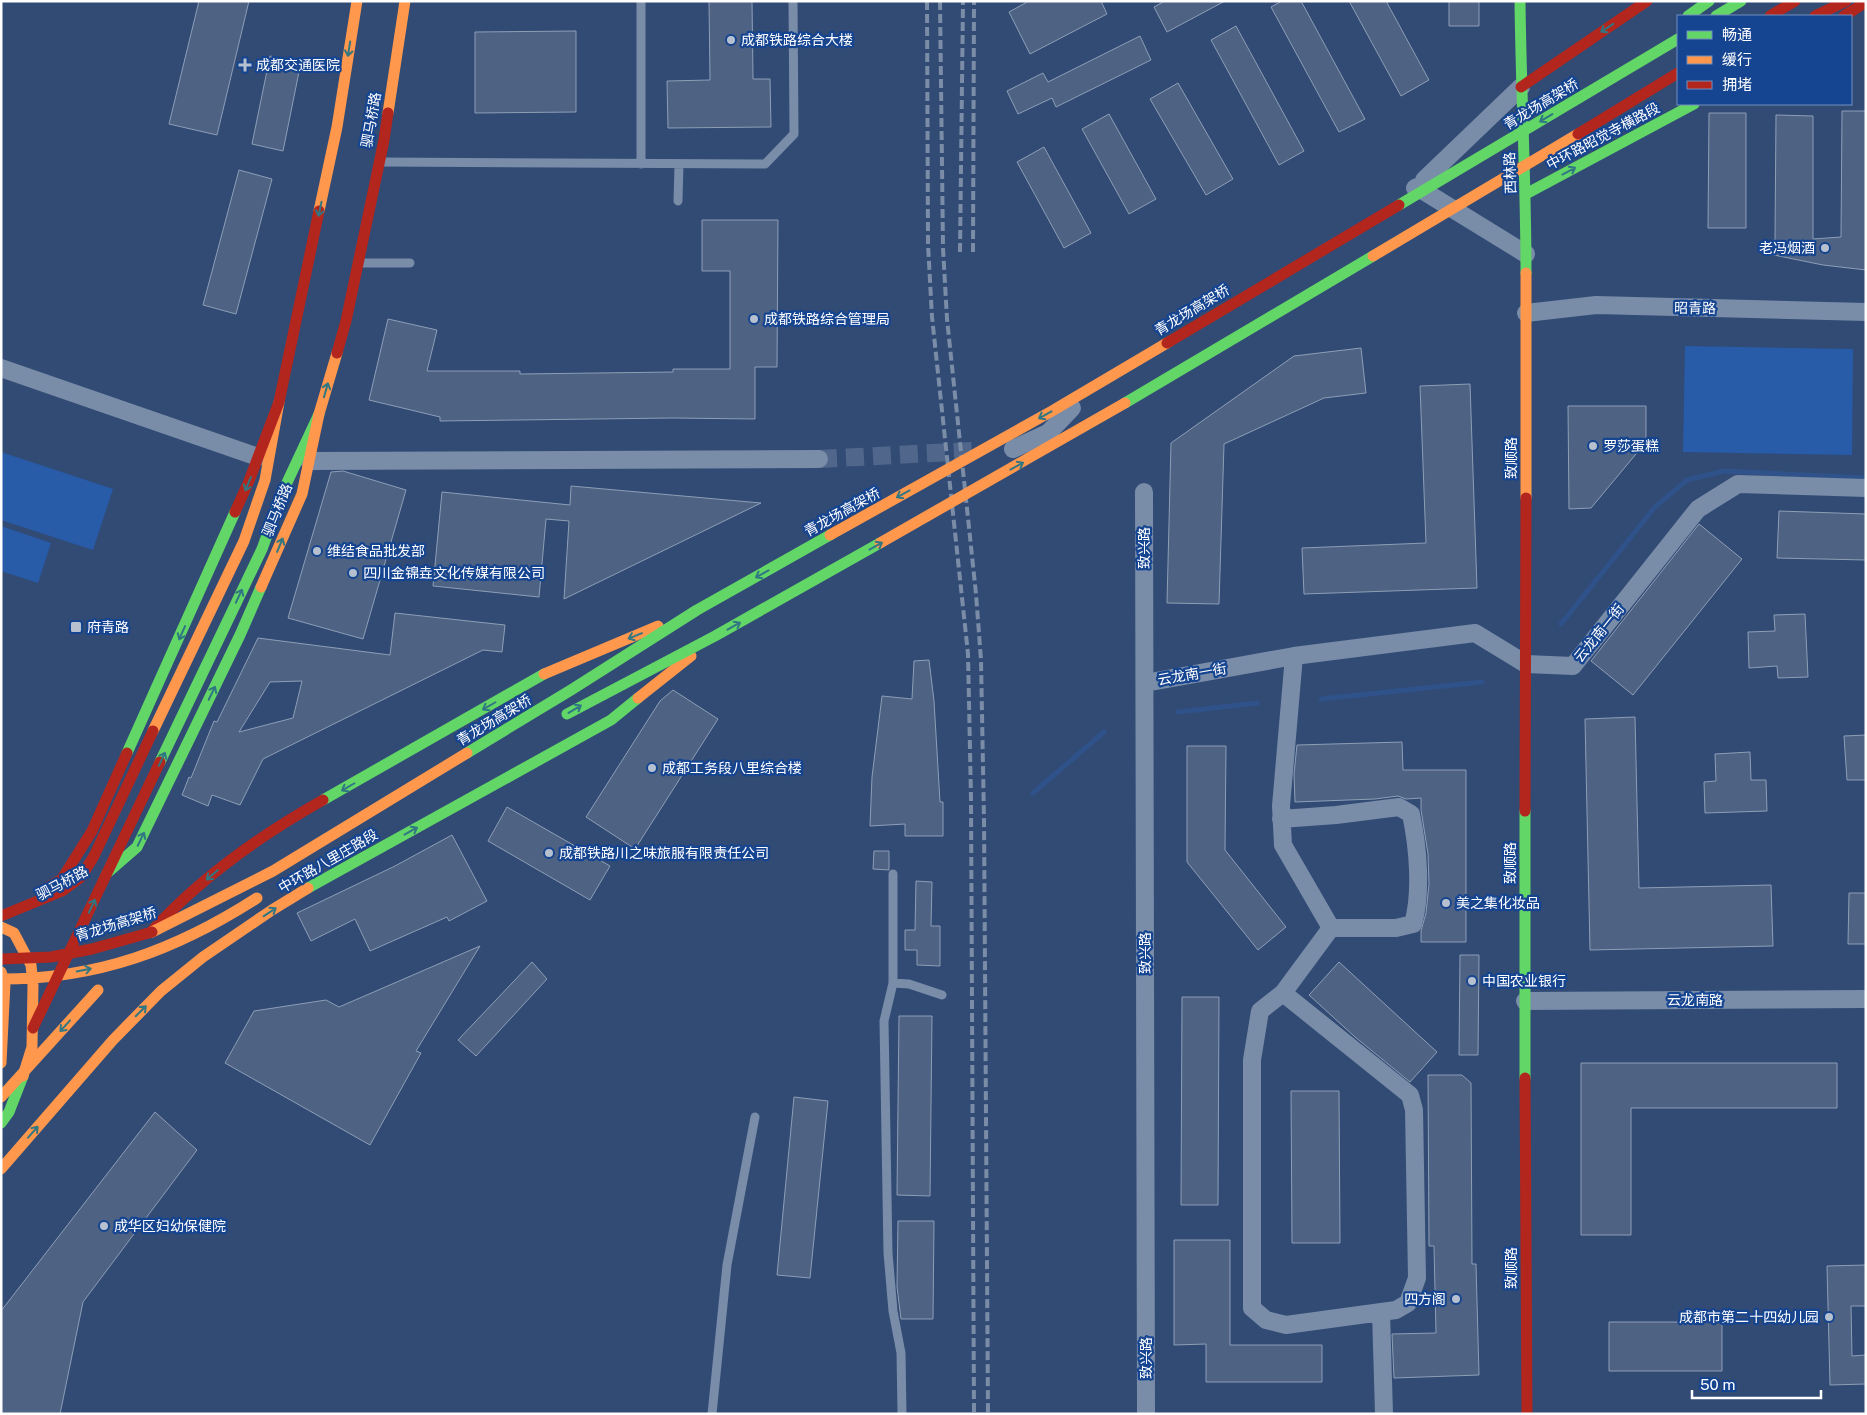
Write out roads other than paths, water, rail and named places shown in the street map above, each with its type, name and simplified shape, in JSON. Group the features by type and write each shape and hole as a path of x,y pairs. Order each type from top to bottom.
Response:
{"main road":[{"name":"驷马桥路","path":"1,915 62,879 92,831 250,481 279,402 337,127 357,1"},
{"name":"驷马桥路","path":"31,917 93,886 137,847 240,635 302,494 319,414 346,321 386,131 405,1"},
{"name":"西林路","path":"1520,1 1521,87 1526,194 1526,313"},
{"path":"1521,87 1647,1"},
{"path":"1689,15 1709,1"},
{"path":"1718,15 1742,1"},
{"path":"1772,15 1795,1"},
{"path":"1820,14 1846,1"},
{"path":"1846,15 1866,2"},
{"path":"1562,108 1663,35"},
{"name":"青龙场高架桥","path":"1,959 51,957 92,949 152,932 290,861 571,690 696,610 1052,411 1677,40"},
{"path":"557,720 591,700 715,636 1071,435 1677,74"},
{"path":"1573,137 1677,85"},
{"name":"中环路昭觉寺横路段","path":"1526,194 1692,105"},
{"name":"致顺路","path":"1526,313 1525,1001 1527,1414"},
{"path":"1,915 62,891 81,877 94,856 244,541 265,480 279,402"},
{"path":"33,1028 262,549 284,489 319,414"},
{"path":"1,1096 174,907 236,856 296,816 550,671 696,610"},
{"name":"中环路八里庄路段","path":"1,1169 113,1040 161,991 203,957 272,910 325,878 610,720 715,636"},
{"path":"1,979 22,980 85,971 174,945 224,919 268,890"},
{"path":"1,933 16,925"},
{"path":"1,927 14,933 31,965 33,985 32,1047 9,1112 1,1123"},
{"path":"1,972 5,983 1,1063"},
{"path":"1,1106 23,1076"}],"street":[{"path":"1013,449 1048,433 1104,375 1417,187 1521,87"},
{"path":"1417,187 1526,254"},
{"name":"昭青路","path":"1526,313 1596,305 1866,312"},
{"path":"1,368 258,456"},
{"path":"309,461 819,459"},
{"name":"云龙南一街","path":"1144,683 1294,656 1475,633 1526,664 1573,666 1698,508 1738,484 1866,488"},
{"name":"致兴路","path":"1144,492 1146,1414"},
{"path":"1294,656 1281,806 1283,846 1331,928"},
{"path":"1282,819 1336,815 1399,807 1411,814 1416,847 1418,907 1413,924 1396,928 1331,928"},
{"path":"1283,993 1410,1095 1414,1110 1417,1278 1408,1303 1396,1310 1286,1324 1266,1320 1252,1308 1252,1060 1260,1011 1283,993 1331,928"},
{"name":"云龙南路","path":"1525,1001 1866,999"},
{"path":"1381,1312 1384,1414"}],"lane":[{"path":"641,1 641,164"},
{"path":"379,162 765,164 794,134 793,1"},
{"path":"678,201 679,164"},
{"path":"358,263 410,263"},
{"path":"893,874 893,983 884,1021 885,1089 888,1253 893,1311 901,1353 902,1414"},
{"path":"893,983 909,984 942,995"},
{"path":"712,1414 726,1264 755,1117"}],"waterway":[{"path":"1561,624 1655,507 1687,480 1724,471 1866,478"},
{"path":"1321,699 1482,682"},
{"path":"1178,712 1257,703"},
{"path":"1033,793 1104,732"}],"tunnel":[{"path":"819,459 972,451"}],"railway":[{"path":"927,1 928,244 932,317 968,654 971,798 974,1414"},
{"path":"940,1 943,248 947,319 976,594 981,660 984,820 988,1414"},
{"path":"960,252 963,1"},
{"path":"973,252 974,1"}],"place":[{"name":"成都铁路综合大楼","path":"731,40"},
{"name":"成都交通医院","path":"245,65"},
{"name":"老冯烟酒","path":"1825,248"},
{"name":"成都铁路综合管理局","path":"754,319"},
{"name":"罗莎蛋糕","path":"1593,446"},
{"name":"维结食品批发部","path":"317,551"},
{"name":"四川金锦垚文化传媒有限公司","path":"353,573"},
{"name":"府青路","path":"76,627"},
{"name":"成都工务段八里综合楼","path":"652,768"},
{"name":"成都铁路川之味旅服有限责任公司","path":"549,853"},
{"name":"美之集化妆品","path":"1446,903"},
{"name":"中国农业银行","path":"1472,981"},
{"name":"成华区妇幼保健院","path":"104,1226"},
{"name":"四方阁","path":"1456,1299"},
{"name":"成都市第二十四幼儿园","path":"1829,1317"}]}
